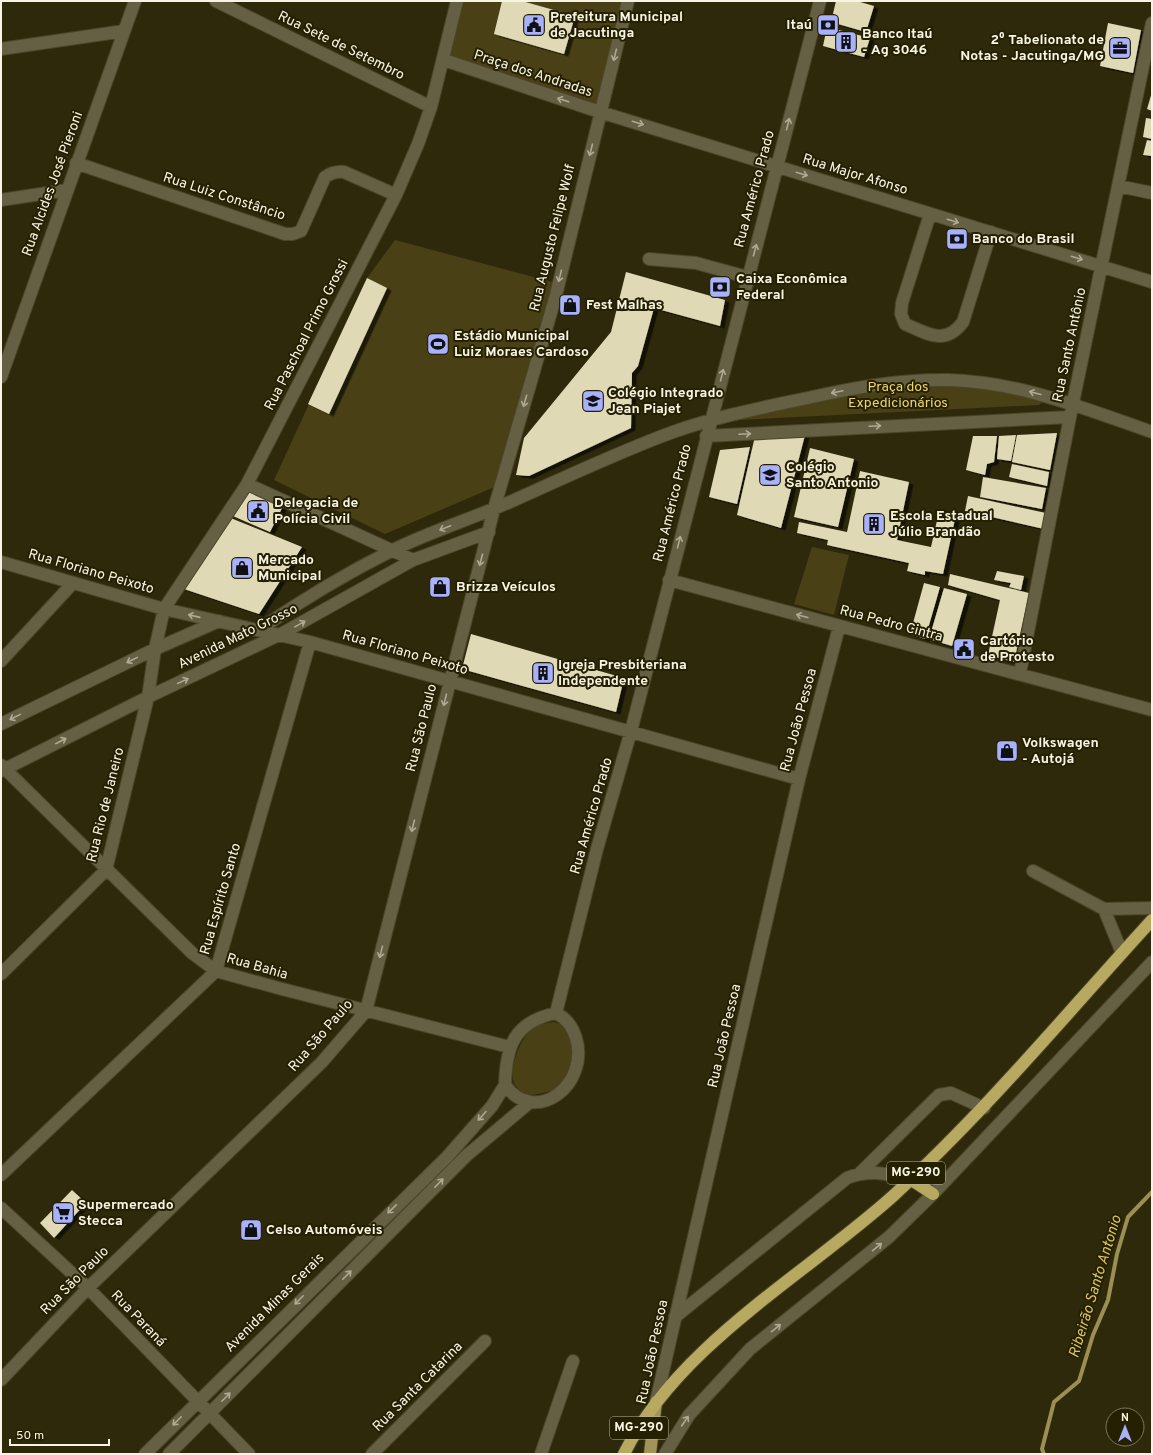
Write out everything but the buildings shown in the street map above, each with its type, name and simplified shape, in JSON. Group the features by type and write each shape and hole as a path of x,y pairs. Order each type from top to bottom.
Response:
{"highway":[{"name":"MG-290","path":"624,1454 656,1402 718,1340 893,1196 984,1108 1152,920"},
{"path":"910,1179 933,1194"}],"main road":[{"name":"Rua João Pessoa","path":"650,1454 656,1402"}],"street":[{"name":"Rua Alcides José Pieroni","path":"1,377 134,1"},
{"name":"Rua Sete de Setembro","path":"216,1 431,108"},
{"path":"444,60 457,1"},
{"name":"Rua Américo Prado","path":"556,1013 597,849 631,731 747,277 820,1"},
{"name":"Praça dos Andradas","path":"444,60 600,112 625,2"},
{"name":"Rua Santo Antônio","path":"1020,673 1072,404 1152,23"},
{"path":"1,49 124,31"},
{"name":"Rua Paschoal Primo Grossi","path":"164,609 247,484 396,195 418,144 431,108 444,60"},
{"name":"Rua Major Afonso","path":"600,112 1152,282"},
{"name":"Rua Augusto Felipe Wolf","path":"494,509 556,295 600,112"},
{"name":"Rua Luiz Constâncio","path":"76,164 285,234 293,234 301,231 325,178 331,173 338,171 344,172 396,195"},
{"path":"1118,186 1152,193"},
{"path":"1,200 67,190"},
{"path":"930,214 902,303 901,314 905,324 933,336 946,336 956,332 963,322 990,232"},
{"path":"648,259 696,263 747,277"},
{"name":"Avenida Mato Grosso","path":"260,629 312,594 392,551 494,509 650,441 710,421 842,391 898,381 949,380 995,383 1072,404 1152,432"},
{"path":"706,436 1070,417"},
{"path":"247,484 413,560"},
{"name":"Rua São Paulo","path":"1,1380 88,1288 322,1062 366,1011 494,509"},
{"name":"Avenida Mato Grosso","path":"2,768 281,634 413,560 488,532"},
{"name":"Rua Floriano Peixoto","path":"1,562 164,609 219,622 281,634 799,779"},
{"name":"Rua Pedro Cintra","path":"669,580 839,627 1020,673 1152,710"},
{"path":"1,661 73,583"},
{"name":"Rua Rio de Janeiro","path":"1,974 106,870 148,697 155,650 164,609"},
{"name":"Avenida Mato Grosso","path":"1,724 155,650 219,622"},
{"name":"Rua João Pessoa","path":"656,1402 799,779 839,627"},
{"name":"Rua Espírito Santo","path":"1,1175 216,971 310,642"},
{"name":"Rua Bahia","path":"2,768 192,953 216,971 509,1047"},
{"path":"1033,871 1104,909 1152,908"},
{"path":"1104,909 1122,953"},
{"path":"665,1454 689,1415 750,1349 889,1237 933,1194 1152,962"},
{"path":"169,1454 466,1156 529,1103 544,1100 557,1094 566,1087 575,1076 579,1062 578,1046 574,1032 566,1019 556,1013 541,1016 528,1024 518,1034 509,1047 505,1085 512,1095 529,1103"},
{"name":"Avenida Minas Gerais","path":"145,1454 196,1401 447,1156 492,1106 505,1085"},
{"path":"859,1174 939,1095 951,1093 984,1108"},
{"path":"675,1317 847,1178 859,1174 878,1172 910,1179"},
{"name":"Rua Paraná","path":"1,1208 88,1288 249,1454"},
{"name":"Rua Santa Catarina","path":"372,1454 485,1341"},
{"path":"541,1454 573,1362"}],"green space":[{"path":"459,1 618,1 628,4 600,112 444,60"},
{"name":"Estádio Municipal Luiz Moraes Cardoso","path":"395,240 556,283 499,485 385,534 274,480 367,278"},
{"name":"Praça dos Expedicionários","path":"957,377 1048,398 1039,405 719,421 759,403"},
{"path":"812,547 849,555 834,615 794,604"},
{"path":"554,1022 565,1028 572,1040 575,1054 572,1070 557,1090 527,1096 515,1085 513,1079 516,1055 528,1032 543,1024"}],"waterway":[{"name":"Ribeirão Santo Antonio","path":"1044,1454 1042,1449 1054,1402 1079,1381 1093,1335 1108,1300 1117,1254 1128,1217 1152,1192"}],"place":[{"name":"Prefeitura Municipal de Jacutinga","path":"534,25"},
{"name":"Itaú","path":"828,25"},
{"name":"Banco Itaú - Ag 3046","path":"846,42"},
{"name":"2⁰ Tabelionato de Notas - Jacutinga/MG","path":"1120,48"},
{"name":"Banco do Brasil","path":"957,239"},
{"name":"Caixa Econômica Federal","path":"720,287"},
{"name":"Fest Malhas","path":"570,305"},
{"name":"Estádio Municipal Luiz Moraes Cardoso","path":"438,344"},
{"name":"Colégio Integrado Jean Piajet","path":"593,401"},
{"name":"Colégio Santo Antonio","path":"770,475"},
{"name":"Delegacia de Polícia Civil","path":"258,511"},
{"name":"Escola Estadual Júlio Brandão","path":"874,524"},
{"name":"Mercado Municipal","path":"242,568"},
{"name":"Brizza Veículos","path":"440,587"},
{"name":"Cartório de Protesto","path":"964,649"},
{"name":"Igreja Presbiteriana Independente","path":"543,673"},
{"name":"Volkswagen - Autojá","path":"1007,751"},
{"name":"Supermercado Stecca","path":"63,1213"},
{"name":"Celso Automóveis","path":"251,1230"}]}
